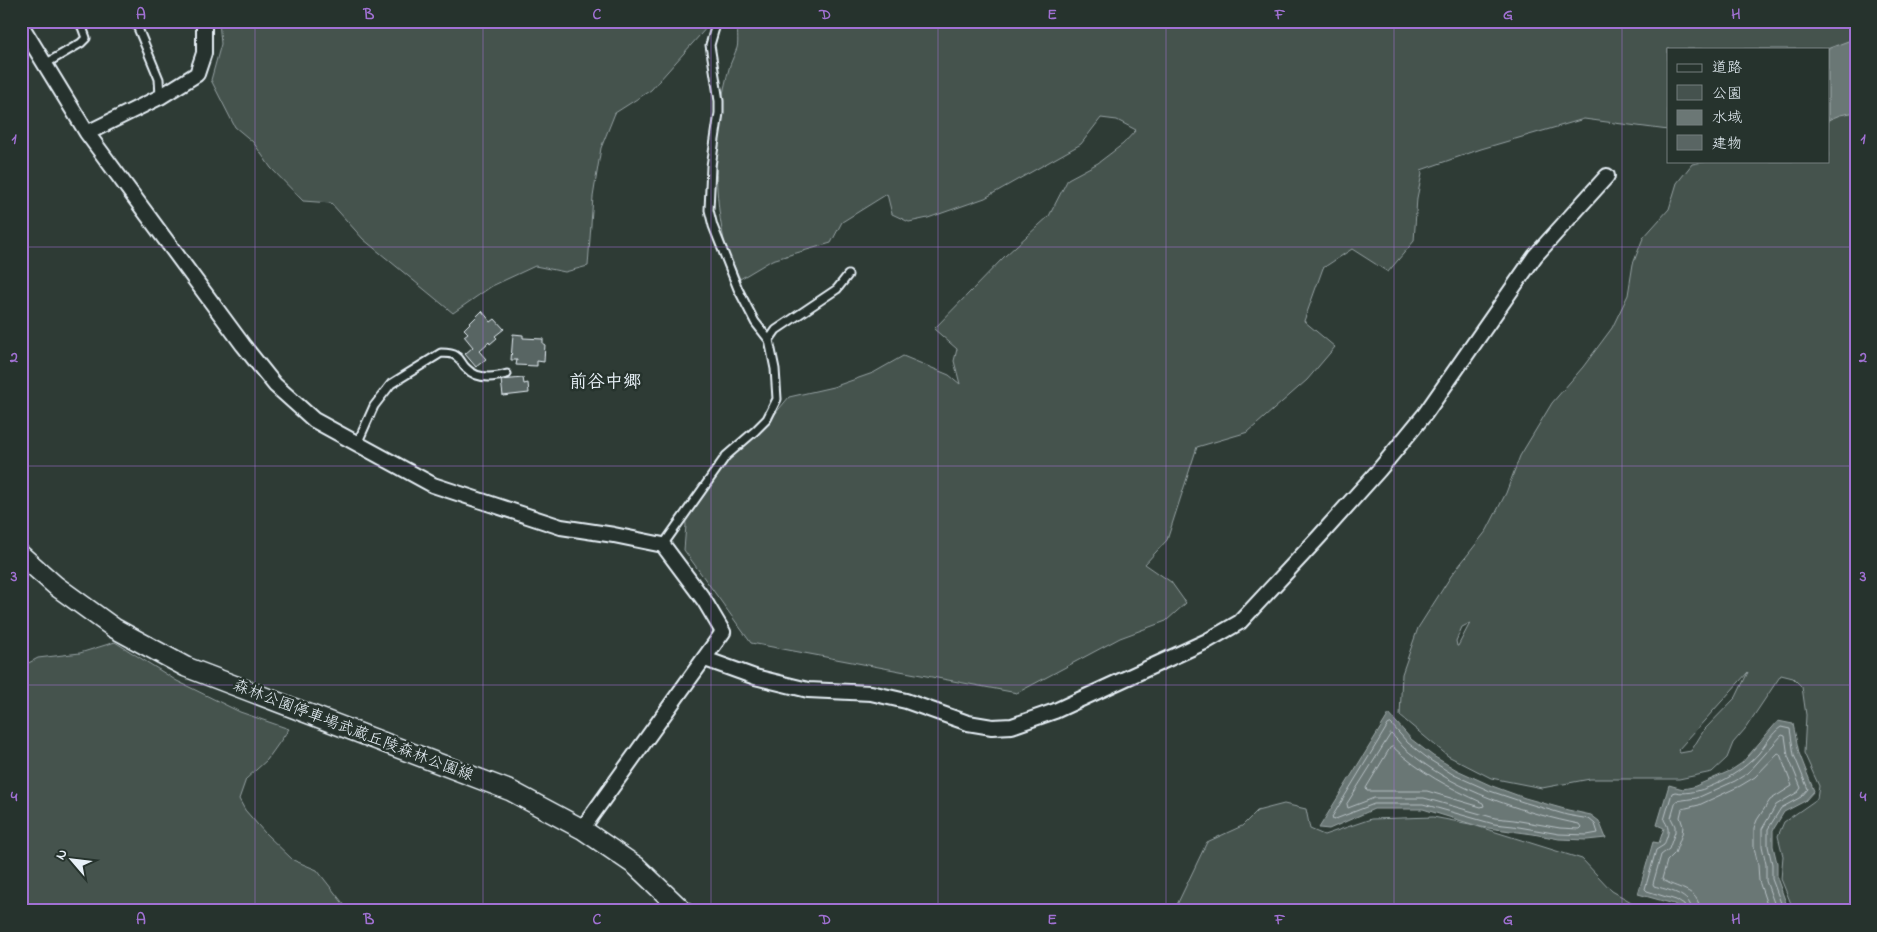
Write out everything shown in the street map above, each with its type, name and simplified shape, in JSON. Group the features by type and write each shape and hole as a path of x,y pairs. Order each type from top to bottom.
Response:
{"main road":[{"name":"森林公園停車場武蔵丘陵森林公園線","path":"21,555 56,586 114,628 186,666 511,791 582,830 636,866 683,911"}],"street":[{"path":"87,133 160,97 196,74 204,53 204,21"},
{"path":"21,25 87,133 243,345 275,385 314,420 433,485 560,527 663,544 709,607 723,632 582,830"},
{"path":"704,659 755,678 808,690 871,693 906,701 968,723 1012,726 1055,711 1207,641 1240,622 1320,537 1379,470 1425,414 1536,256 1607,176"}],"lane":[{"path":"45,64 81,43 86,38 82,27 77,21"},
{"path":"135,21 159,79 160,97"},
{"path":"663,544 726,456 767,419 777,399 778,388 769,340 754,322 738,289 713,226 709,210 711,166 719,113 719,100 710,45 717,21"},
{"path":"769,340 776,330 837,289 848,276"},
{"path":"357,444 374,406 391,384 441,353 450,353 458,357 475,376 507,374"}],"green space":[{"path":"219,21 709,21 708,26 651,90 615,113 601,148 593,197 588,266 565,272 535,266 492,286 453,313 363,239 331,203 303,201 271,168 253,142 235,127 211,80 221,44"},
{"path":"739,21 1856,21 1856,911 1794,911 1781,879 1783,856 1778,836 1784,822 1817,799 1819,786 1804,753 1806,715 1802,687 1793,678 1781,675 1745,729 1733,743 1727,758 1712,772 1679,779 1590,779 1542,788 1491,778 1448,756 1400,716 1402,674 1418,628 1451,576 1487,530 1506,493 1520,456 1552,403 1583,367 1612,328 1628,295 1633,264 1643,238 1669,209 1677,183 1692,164 1703,162 1830,162 1830,48 1667,48 1667,130 1584,119 1481,149 1421,170 1414,241 1388,272 1352,249 1323,268 1304,321 1335,347 1307,380 1248,432 1197,447 1167,540 1145,564 1171,582 1186,603 1166,621 1120,638 1017,693 751,643 684,550 686,525 684,507 713,474 760,432 789,397 833,387 873,373 903,356 949,375 960,384 954,361 957,349 934,329 1005,256 1049,216 1068,179 1098,163 1123,144 1136,130 1117,120 1101,118 1081,144 985,198 928,218 909,222 892,214 887,194 842,222 831,243 772,260 740,279 724,240 716,175 716,152 721,108 730,65 737,48","holes":["1470,623 1458,646 1456,641 1462,627","1748,672 1736,697 1704,730 1691,751 1680,753 1678,750"]},
{"path":"115,642 177,681 240,712 289,729 267,760 246,779 239,799 245,810 265,833 293,860 317,870 349,911 21,911 21,667 38,658 80,653"},
{"path":"1284,804 1306,809 1310,829 1324,835 1371,819 1433,817 1470,824 1582,859 1612,891 1647,911 1174,911 1207,842 1242,826 1257,811"}],"water":[{"path":"1856,38 1856,112 1830,119 1830,48"},
{"path":"1389,714 1411,739 1433,756 1457,770 1525,798 1591,815 1599,821 1606,838 1587,840 1559,839 1481,827 1423,809 1374,809 1329,829 1319,828"},
{"path":"1778,721 1793,724 1799,753 1814,791 1805,801 1784,812 1773,830 1777,878 1789,911 1684,911 1674,904 1638,894 1653,842 1659,843 1664,828 1657,825 1669,785 1683,789 1693,787 1730,771 1742,763"}],"building":[{"path":"482,311 491,322 495,319 504,329 495,336 497,338 479,351 486,359 476,367 465,354 473,347 464,336 468,333 464,329"},
{"path":"513,334 523,335 523,338 543,339 543,344 545,344 544,362 537,361 537,366 516,365 517,360 511,360"},
{"path":"523,378 524,384 528,383 529,393 503,396 501,380"}],"district":[{"name":"前谷中郷","path":"605,383"}]}
